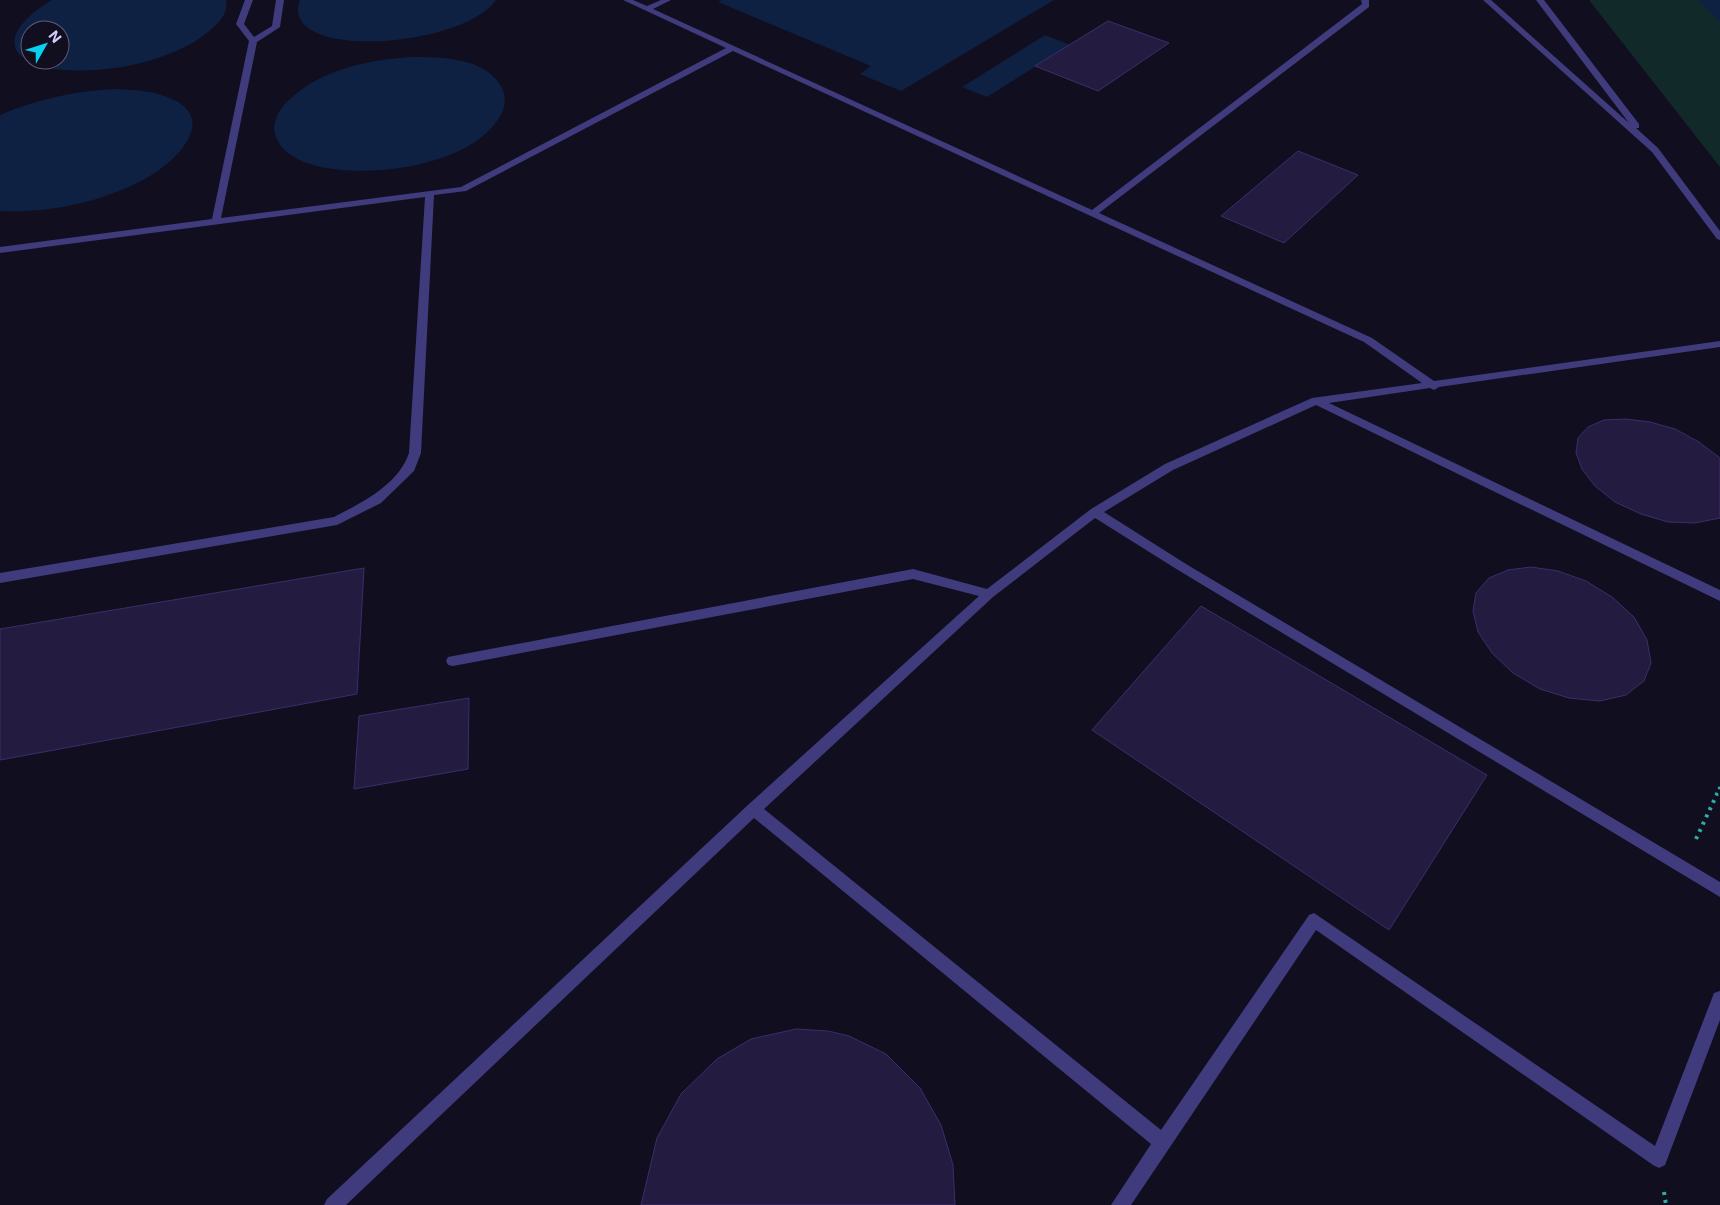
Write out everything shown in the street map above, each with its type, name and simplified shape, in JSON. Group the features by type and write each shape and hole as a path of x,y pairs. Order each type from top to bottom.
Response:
{"lane":[{"path":"249,0 240,24 253,40"},
{"path":"253,40 276,28 280,0"},
{"path":"626,0 1368,340 1434,386"},
{"path":"647,9 667,0"},
{"path":"1094,213 1366,5 1365,0"},
{"path":"1487,0 1655,150"},
{"path":"1540,0 1720,237"},
{"path":"216,222 253,40"},
{"path":"0,250 463,190 732,48"},
{"path":"0,578 337,521 377,500 410,468 415,453 430,194"},
{"path":"333,1205 754,809 989,594 1094,512 1169,467 1316,401 1434,386 1720,344"},
{"path":"1316,401 1720,596"},
{"path":"1094,512 1182,567 1720,890"},
{"path":"453,661 913,574 989,594"},
{"path":"754,809 1162,1142"},
{"path":"1120,1205 1314,920 1659,1159 1720,999"}],"path":[{"path":"1683,868 1720,787"}],"green space":[{"path":"1589,0 1720,0 1720,167"}],"water":[{"path":"52,0 226,0 225,11 220,21 203,36 188,45 155,59 100,70 70,70 70,20 26,20"},
{"path":"300,0 496,0 477,17 448,29 413,38 377,41 343,40 316,33 300,20"},
{"path":"722,0 1054,0 901,91 860,74 871,66 718,2"},
{"path":"1698,0 1720,0 1720,22"},
{"path":"20,28 20,54 15,44 16,34"},
{"path":"1045,35 1070,45 987,97 962,87"},
{"path":"411,57 459,60 471,63 491,74 499,83 505,97 504,107 497,121 482,137 461,150 436,160 381,170 354,171 307,163 292,156 280,144 274,130 278,113 286,103 313,82 361,64"},
{"path":"118,89 160,95 174,100 187,110 192,120 191,132 186,144 176,155 154,174 109,195 55,208 0,211 0,115 58,96"}],"building":[{"path":"1108,21 1169,43 1098,91 1035,66"},
{"path":"1298,151 1358,175 1284,243 1221,216"},
{"path":"1626,419 1650,422 1675,429 1699,442 1720,458 1720,518 1695,523 1668,522 1641,514 1615,502 1595,486 1582,469 1576,453 1578,438 1588,427 1604,420"},
{"path":"1531,567 1558,571 1586,581 1612,597 1634,617 1647,640 1651,663 1644,681 1626,695 1600,701 1569,698 1540,689 1513,673 1492,653 1478,632 1473,611 1476,593 1489,578 1508,570"},
{"path":"364,568 357,694 0,760 0,629"},
{"path":"1201,606 1487,775 1389,930 1092,730"},
{"path":"469,698 468,769 354,789 359,716"},
{"path":"796,1029 828,1031 849,1036 886,1054 920,1088 941,1125 953,1165 955,1205 641,1205 657,1138 681,1094 717,1059 751,1039"}]}
